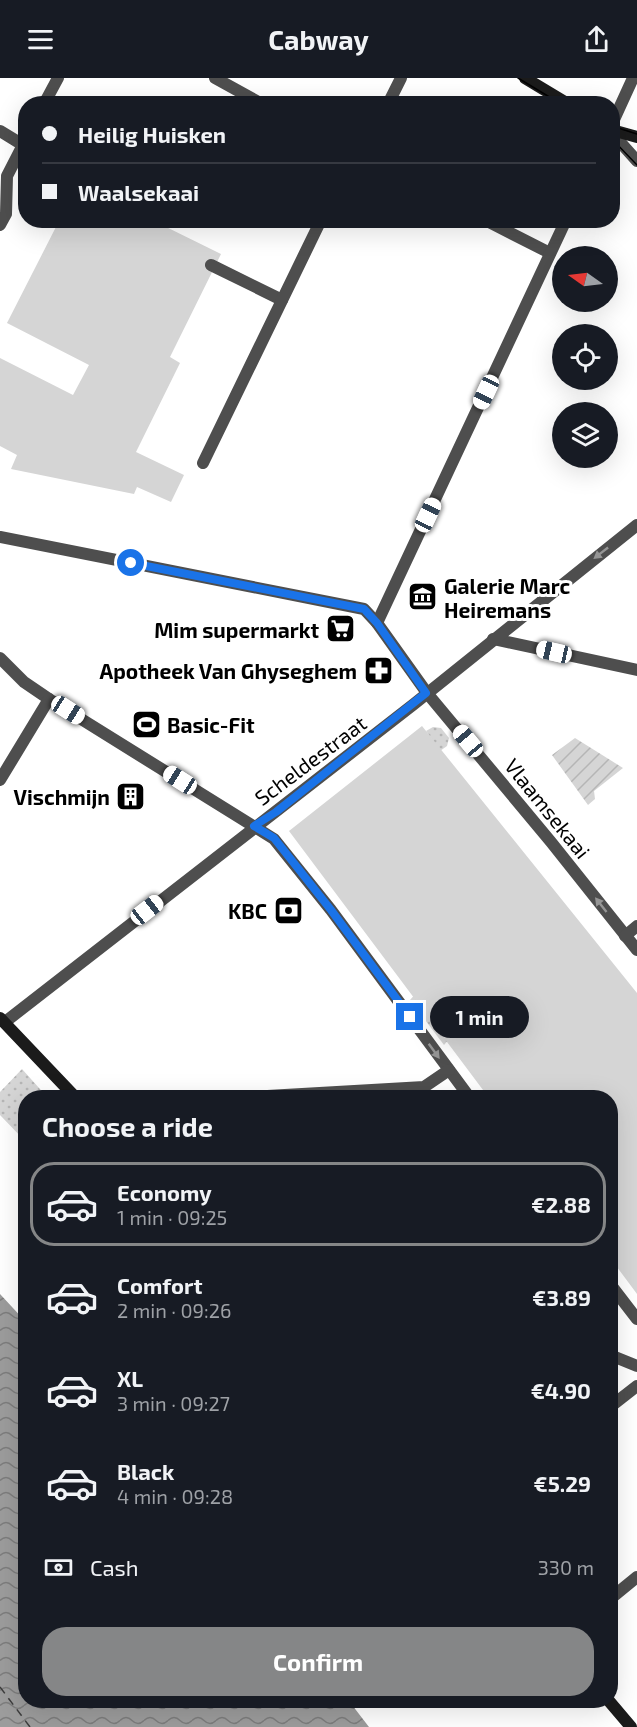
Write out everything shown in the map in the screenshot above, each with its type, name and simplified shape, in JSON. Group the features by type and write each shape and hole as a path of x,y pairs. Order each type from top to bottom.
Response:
{"street":[{"path":"48,96 58,78"},
{"path":"215,78 248,96"},
{"path":"392,96 401,78"},
{"path":"525,78 555,96"},
{"path":"620,106 633,78"},
{"path":"0,131 18,139"},
{"path":"620,134 637,137"},
{"path":"620,141 637,161"},
{"path":"0,225 6,214 7,176 18,154"},
{"path":"203,463 317,228"},
{"path":"500,228 550,254"},
{"path":"0,537 364,609 377,623 562,228"},
{"path":"211,265 282,300"},
{"name":"Scheldestraat","path":"2,1020 254,826 276,812 637,525"},
{"name":"Vlaamsekaai","path":"377,623 426,693 551,842 637,951"},
{"path":"493,639 637,670"},
{"path":"0,658 24,682 49,699 274,838 331,910 464,1090"},
{"path":"0,780 49,699"},
{"path":"625,936 637,926"},
{"path":"2,1020 68,1090"},
{"path":"360,1090 424,1086 449,1070"},
{"path":"618,1294 637,1319"},
{"path":"618,1358 637,1366"},
{"path":"618,1401 637,1386"},
{"path":"618,1592 637,1577"},
{"path":"615,1708 631,1727"}],"shaded area":[{"path":"55,228 168,228 221,254 170,357 180,363 136,452 184,475 171,502 137,487 134,494 11,469 17,455 0,446 0,358 73,395 89,365 7,323"},
{"path":"422,726 637,993 637,1294 618,1268 618,1090 483,1090 289,831"},
{"path":"433,727 441,728 449,738 447,746 440,751 426,731"},
{"path":"575,738 623,768 594,791 595,799 588,805 552,755"},
{"path":"417,992 449,1039 444,1045 410,1000"},
{"path":"22,1069 41,1090 18,1090 18,1134 0,1115 0,1092"}],"water":[{"path":"0,1294 18,1313 18,1708 354,1708 369,1727 0,1727"}],"ferry route":[{"path":"0,1687 30,1727"}],"tram line":[{"path":"518,78 548,96"},
{"path":"620,129 637,134"},
{"path":"620,147 637,165"}],"place":[{"name":"Galerie Marc Heiremans","path":"423,597"},
{"name":"Mim supermarkt","path":"340,629"},
{"name":"Apotheek Van Ghyseghem","path":"378,670"},
{"name":"Basic-Fit","path":"146,724"},
{"name":"Vischmijn","path":"131,796"},
{"name":"KBC","path":"288,910"}],"route":[{"path":"131,563 364,609 377,623 426,693 276,812 254,826 274,838 331,910 410,1017"}]}
